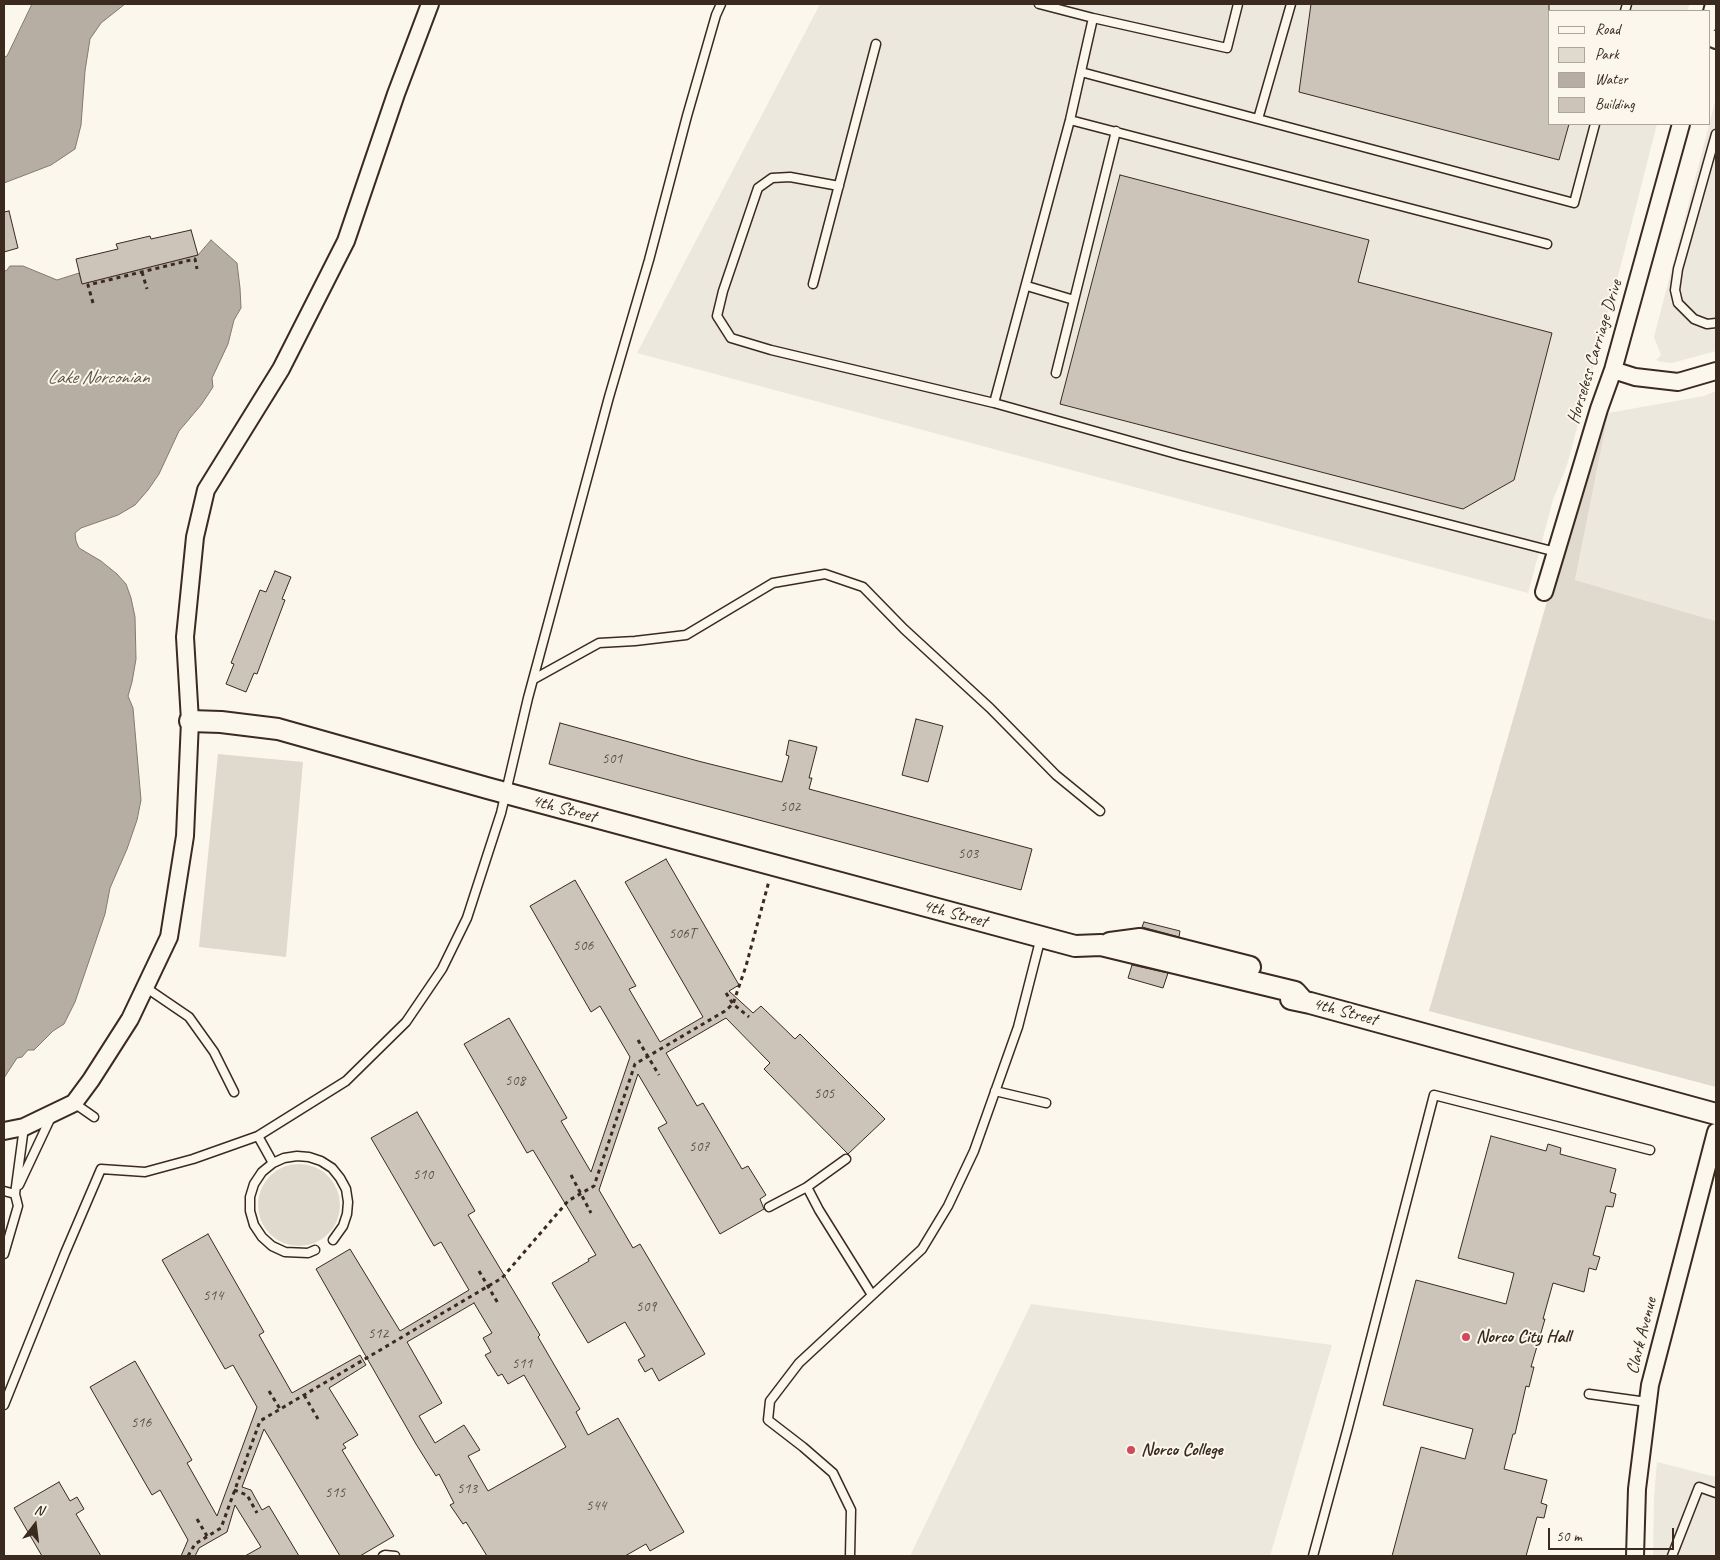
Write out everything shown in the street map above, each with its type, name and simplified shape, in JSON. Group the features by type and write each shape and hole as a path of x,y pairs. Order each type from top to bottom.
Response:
{"street":[{"path":"4,1131 24,1127 74,1103 130,1019 169,937 185,836 190,721 185,637 195,536 206,490 281,369 346,241 396,94 430,4"},
{"path":"1710,20 1714,4"},
{"name":"Horseless Carriage Drive","path":"1544,592 1599,409 1614,370 1682,125"},
{"path":"1614,370 1635,377 1678,382 1716,371"},
{"name":"4th Street","path":"190,721 221,722 278,729 505,793 1075,946 1101,945 1140,939 1158,943 1251,968 1299,996 1716,1114"},
{"path":"1075,946 1150,969 1256,995 1299,996"},
{"name":"Clark Avenue","path":"1635,1556 1637,1489 1652,1375 1716,1132"}],"lane":[{"path":"4,1406 101,1169 144,1172 193,1159 258,1136 346,1081 406,1022 442,969 467,918 505,793 534,679 687,116 721,4"},
{"path":"1039,4 1227,48 1238,4"},
{"path":"1258,119 1291,4"},
{"path":"994,403 1027,286 1094,18"},
{"path":"813,284 876,44"},
{"path":"1081,72 1574,203 1595,125"},
{"path":"1070,120 1547,244"},
{"path":"1056,373 1116,131"},
{"path":"1716,134 1678,269 1675,290 1678,303 1694,320 1707,324 1716,324"},
{"path":"839,186 790,177 772,178 758,188 723,291 717,316 731,338 771,350 994,403 1180,455 1556,552"},
{"path":"1027,286 1074,300"},
{"path":"534,679 599,643 635,642 686,635 773,583 825,574 862,587 904,629 990,708 1056,775 1100,811"},
{"path":"850,1556 851,1510 833,1473 768,1420 770,1401 799,1363 922,1249 948,1206 974,1151 996,1091 1018,1027 1041,937"},
{"path":"145,987 189,1017 214,1052 234,1092"},
{"path":"996,1091 1046,1103"},
{"path":"1314,1556 1434,1095 1650,1150"},
{"path":"74,1103 94,1117"},
{"path":"15,1194 53,1113"},
{"path":"4,1254 18,1206 15,1194 24,1127"},
{"path":"258,1136 273,1163"},
{"path":"316,1250 299,1254 285,1252 272,1246 262,1237 254,1225 250,1211 250,1197 254,1184 262,1172 273,1163 284,1158 309,1157 321,1161 332,1168 340,1178 346,1189 347,1214 343,1226 333,1240"},
{"path":"769,1207 807,1187 846,1160"},
{"path":"807,1187 819,1210 872,1295"},
{"path":"4,1191 15,1194"},
{"path":"1589,1394 1647,1402"},
{"path":"1672,1556 1699,1487 1716,1493"},
{"path":"383,1556 395,1556"}],"path":[{"path":"94,303 88,285 195,258 197,268"},
{"path":"142,272 147,289"},
{"path":"188,1556 195,1544 221,1528 260,1421 502,1278 568,1201 594,1186 635,1064 725,1011 733,1004 746,966 773,865"},
{"path":"726,993 733,1004 749,1017"},
{"path":"638,1040 659,1075"},
{"path":"571,1175 591,1212"},
{"path":"479,1271 499,1305"},
{"path":"269,1390 280,1409"},
{"path":"304,1396 318,1419"},
{"path":"234,1490 247,1495 257,1513"},
{"path":"197,1519 207,1536"}],"shaded area":[{"path":"820,4 1690,4 1687,10 1548,10 1548,125 1657,125 1567,465 1553,500 1528,593 637,353"},
{"path":"1716,98 1716,351 1672,363 1661,362 1656,360 1661,355 1654,337"},
{"path":"1716,391 1716,621 1575,580 1608,413 1704,396"},
{"name":"Norco College","path":"1031,1304 1332,1345 1270,1556 910,1556"},
{"path":"1657,1462 1716,1477 1716,1556 1653,1556 1654,1497"}],"green space":[{"path":"1608,414 1575,580 1716,621 1716,1087 1429,1011 1548,598 1552,598"},
{"path":"218,754 303,762 286,957 199,947"},
{"path":"299,1164 315,1167 328,1176 337,1189 340,1205 337,1221 328,1234 315,1243 299,1246 283,1243 270,1234 261,1221 258,1205 261,1189 270,1176 283,1167"}],"water":[{"path":"32,4 125,4 101,23 90,39 85,71 81,125 75,149 51,165 4,183 4,57 7,56"},
{"name":"Lake Norconian","path":"211,240 237,263 241,308 234,320 228,344 212,378 213,387 201,405 179,431 159,474 135,505 118,515 81,528 75,533 79,548 101,561 117,574 126,584 131,598 135,617 136,659 128,696 133,708 141,800 137,820 110,888 105,914 75,1002 64,1024 53,1031 34,1050 28,1050 22,1057 17,1058 4,1078 4,270 6,271 10,266 23,266 57,280 79,273 82,284 198,255"}],"building":[{"path":"1311,4 1549,4 1548,125 1569,125 1559,160 1299,92"},
{"path":"1120,175 1369,240 1358,282 1552,333 1514,480 1463,509 1060,404"},
{"path":"9,211 18,248 4,252 4,212"},
{"path":"191,230 198,255 82,284 76,259 118,249 116,244 150,236 151,239"},
{"path":"275,571 291,577 282,599 285,600 257,674 254,673 246,692 226,684 234,664 231,663 260,590 266,592"},
{"path":"916,719 943,726 928,782 902,775"},
{"path":"560,723 782,782 789,756 786,755 789,740 817,747 809,778 812,778 809,789 1032,849 1021,890 549,764"},
{"path":"666,859 739,985 729,991 753,1013 761,1006 795,1039 800,1034 885,1119 848,1154 764,1069 770,1063 726,1018 666,1053 697,1106 703,1103 742,1169 748,1166 766,1195 760,1199 764,1209 720,1234 658,1128 667,1123 638,1074 599,1190 633,1248 640,1244 705,1354 659,1381 652,1368 645,1372 638,1360 645,1356 625,1322 588,1343 552,1283 596,1255 533,1150 527,1153 464,1044 509,1018 567,1118 561,1121 591,1172 630,1057 600,1006 591,1012 530,906 575,880 636,986 629,989 660,1042 703,1017 625,882"},
{"path":"1144,922 1180,931 1179,937 1142,927"},
{"path":"1132,965 1168,973 1163,988 1128,978"},
{"path":"417,1112 475,1211 468,1215 540,1335 538,1337 580,1409 576,1412 588,1435 618,1418 684,1532 650,1551 646,1544 625,1556 487,1556 466,1522 463,1524 450,1505 454,1503 439,1474 436,1476 416,1444 316,1269 350,1249 400,1331 469,1290 441,1242 434,1246 371,1138","holes":["474,1303 492,1333 483,1338 491,1352 485,1355 498,1376 502,1374 508,1384 524,1375 566,1447 488,1491 468,1456 480,1450 464,1425 435,1443 419,1416 442,1403 407,1342"]},
{"path":"1491,1136 1546,1151 1548,1144 1561,1148 1560,1154 1616,1169 1610,1192 1616,1194 1613,1207 1606,1206 1593,1255 1600,1257 1596,1270 1589,1268 1584,1292 1553,1283 1531,1367 1534,1367 1529,1387 1526,1386 1515,1434 1513,1434 1504,1469 1547,1480 1541,1503 1547,1505 1544,1518 1537,1517 1526,1556 1392,1556 1421,1447 1465,1459 1473,1429 1383,1405 1416,1280 1506,1304 1514,1273 1458,1258"},
{"path":"208,1234 264,1332 259,1335 292,1393 360,1355 366,1365 329,1388 358,1435 343,1444 346,1448 342,1450 394,1536 360,1556 340,1556 264,1429 242,1487 251,1490 262,1510 269,1506 299,1556 245,1556 261,1547 235,1505 227,1532 199,1548 195,1556 181,1556 188,1540 160,1490 152,1495 90,1387 135,1361 192,1460 187,1463 217,1516 257,1407 233,1365 225,1369 162,1260"},
{"path":"59,1482 70,1501 77,1497 84,1509 76,1514 101,1556 42,1556 14,1508"}],"place":[{"name":"Norco City Hall","path":"1466,1337"},
{"name":"Norco College","path":"1131,1450"}]}
